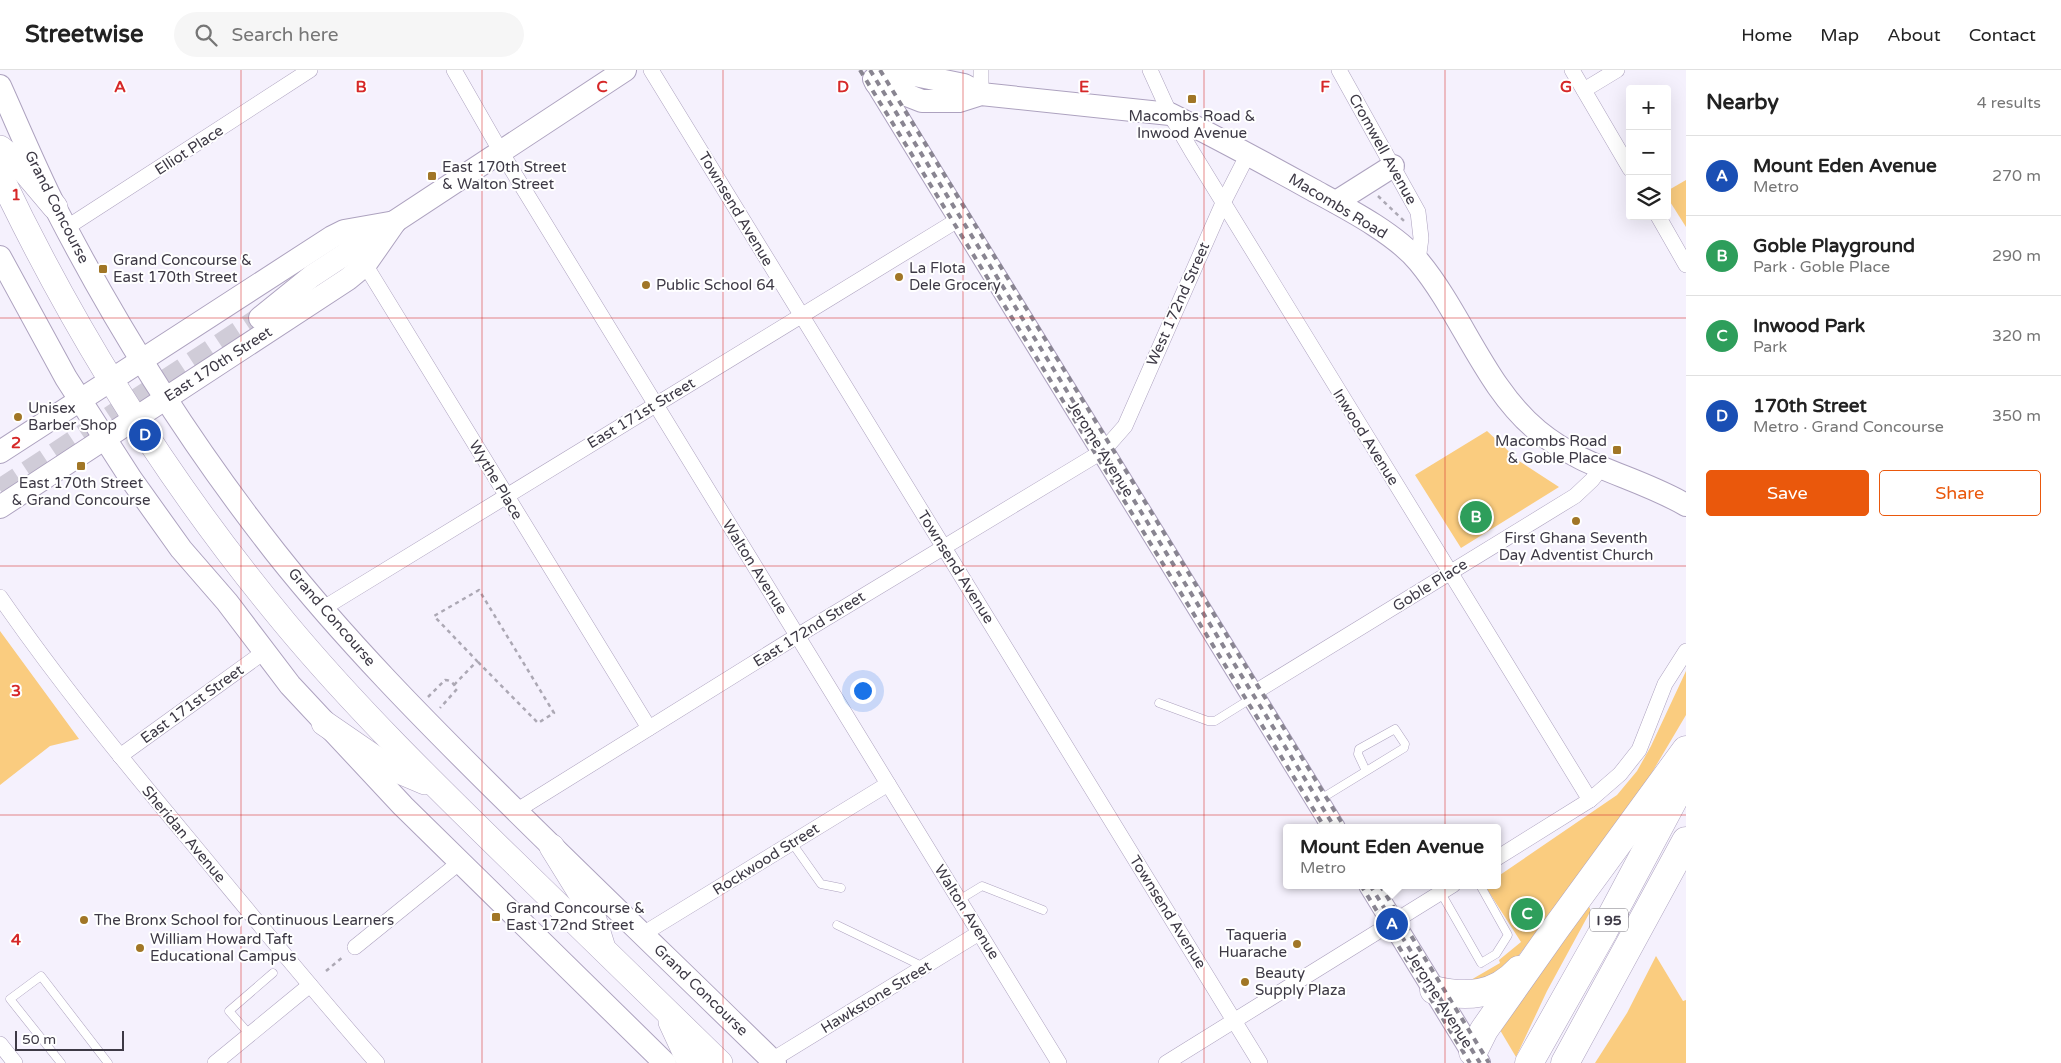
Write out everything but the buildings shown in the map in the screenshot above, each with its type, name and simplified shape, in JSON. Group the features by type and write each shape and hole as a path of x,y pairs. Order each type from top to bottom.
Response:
{"highway":[{"path":"1476,1058 1484,1030 1686,750"},
{"name":"I 95","path":"1529,1063 1686,776"},
{"name":"I 95","path":"1564,1063 1686,841"},
{"path":"1434,990 1471,995 1496,988 1516,974 1556,928"}],"main road":[{"path":"0,148 17,162 61,218"},
{"path":"0,175 45,264 136,418 205,520 282,620 360,708 437,787 720,1063"},
{"path":"324,723 385,765 437,787"},
{"path":"552,846 591,910 602,948"},
{"path":"666,1011 690,1063"}],"street":[{"name":"Elliot Place","path":"61,218 310,70"},
{"name":"Walton Avenue","path":"454,70 501,152 1059,1063"},
{"name":"East 170th Street","path":"256,312 275,308 312,276 625,70"},
{"name":"Townsend Avenue","path":"651,70 1260,1063"},
{"path":"980,70 981,94"},
{"name":"Inwood Avenue","path":"1150,70 1170,114 1223,203 1590,800"},
{"name":"Cromwell Avenue","path":"1339,70 1418,212 1421,238 1418,261"},
{"path":"1572,70 1626,162"},
{"path":"1584,90 1618,70"},
{"name":"Macombs Road","path":"872,77 905,73 964,84 981,94 1170,114 1248,154 1336,202 1388,234 1418,261 1456,316 1502,393 1520,415 1538,431 1562,449 1601,468 1656,489 1686,505"},
{"name":"Jerome Avenue","path":"872,77 961,218 1331,824"},
{"name":"Grand Concourse","path":"0,86 61,218 142,358 166,398 231,493 275,552 322,609 407,702 774,1062"},
{"name":"West 172nd Street","path":"1103,451 1125,426 1223,203 1248,154"},
{"path":"1336,202 1393,166"},
{"name":"East 171st Street","path":"322,609 961,218"},
{"path":"1660,220 1686,265"},
{"name":"East 170th Street","path":"0,452 302,255 355,248 395,222"},
{"name":"East 170th Street","path":"0,507 348,279 355,248"},
{"name":"Wythe Place","path":"355,248 649,728"},
{"path":"0,257 80,399 105,438 166,528 227,602 290,685 396,800 666,1063"},
{"name":"East 172nd Street","path":"516,811 797,636 1103,451"},
{"name":"Goble Place","path":"1253,696 1575,496 1587,486 1601,468"},
{"name":"Sheridan Avenue","path":"0,597 40,656 120,756 377,1063"},
{"path":"1501,856 1590,800 1611,783 1634,758 1648,731 1666,684 1686,651"},
{"name":"East 171st Street","path":"120,756 264,652"},
{"name":"Rockwood Street","path":"643,934 888,784"},
{"path":"349,952 460,862"},
{"name":"Jerome Avenue","path":"1372,889 1476,1058"},
{"path":"1166,1063 1447,889"},
{"name":"Hawkstone Street","path":"774,1062 979,933"},
{"path":"215,1063 310,985"},
{"path":"0,1044 15,1063"}],"lane":[{"path":"1159,703 1208,721 1214,721 1253,696"},
{"path":"1317,801 1404,748 1405,744 1395,728 1359,749 1358,754 1366,771"},
{"path":"792,843 821,884 841,888"},
{"path":"959,900 982,886 1043,910"},
{"path":"1447,889 1481,963 1496,954 1508,935 1482,889"},
{"path":"837,926 924,967"},
{"path":"250,1035 229,1011 273,973"},
{"path":"61,1063 10,998 41,976 108,1063"}],"path":[{"path":"1376,195 1407,224"},
{"path":"479,590 554,713 538,723 476,661 434,616 479,590"},
{"path":"454,684 476,661"},
{"path":"427,698 445,680 449,680 454,684 457,689 456,693 438,710"},
{"path":"326,972 349,952"}],"shaded area":[{"path":"1686,180 1686,227 1671,203 1671,189"},
{"path":"1487,431 1519,461 1559,487 1461,548 1415,475"},
{"path":"0,631 79,739 50,746 0,785"},
{"path":"1686,671 1686,715 1631,808 1506,972 1469,981 1500,963 1499,960 1521,942 1487,889 1501,889 1501,874 1617,795 1637,771 1651,746"},
{"path":"1585,904 1590,908 1590,912 1547,991 1516,1057 1497,1025"},
{"path":"1656,956 1683,1001 1686,1000 1686,1063 1595,1063 1627,1013"}],"tunnel":[{"path":"0,490 260,318"}],"railway":[{"path":"860,70 1323,824"},
{"path":"870,70 1333,824"},
{"path":"880,70 1343,824"},
{"path":"1363,889 1470,1063"},
{"path":"1372,889 1480,1063"},
{"path":"1382,889 1489,1063"}],"place":[{"name":"Macombs Road & Inwood Avenue","path":"1192,99"},
{"name":"East 170th Street & Walton Street","path":"432,176"},
{"name":"Grand Concourse & East 170th Street","path":"103,269"},
{"name":"La Flota Dele Grocery","path":"899,277"},
{"name":"Public School 64","path":"646,285"},
{"name":"Unisex Barber Shop","path":"18,417"},
{"name":"170th Street","path":"145,435"},
{"name":"Macombs Road & Goble Place","path":"1617,450"},
{"name":"East 170th Street & Grand Concourse","path":"81,466"},
{"name":"Goble Playground","path":"1476,517"},
{"name":"First Ghana Seventh Day Adventist Church","path":"1576,521"},
{"name":"Inwood Park","path":"1527,914"},
{"name":"Grand Concourse & East 172nd Street","path":"496,917"},
{"name":"The Bronx School for Continuous Learners","path":"84,920"},
{"name":"Mount Eden Avenue","path":"1392,924"},
{"name":"Taqueria Huarache","path":"1297,944"},
{"name":"William Howard Taft Educational Campus","path":"140,948"},
{"name":"Beauty Supply Plaza","path":"1245,982"}]}
